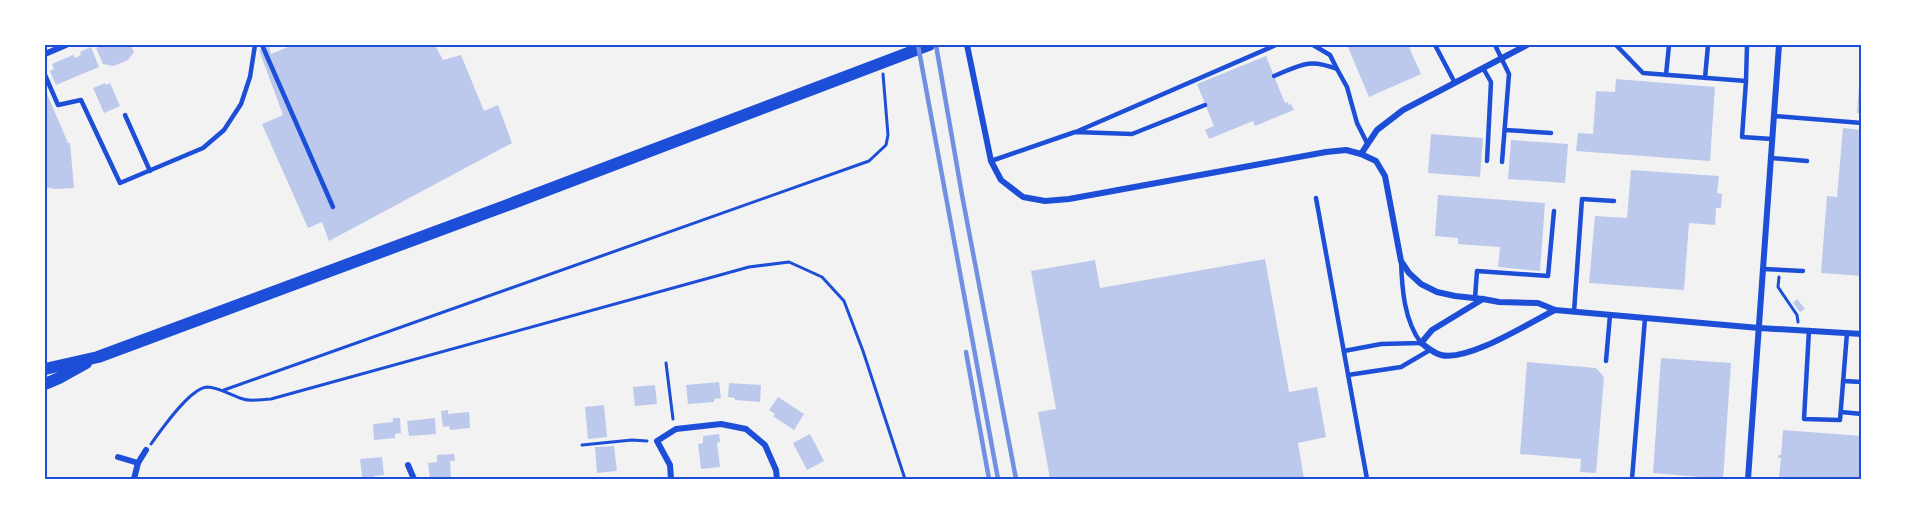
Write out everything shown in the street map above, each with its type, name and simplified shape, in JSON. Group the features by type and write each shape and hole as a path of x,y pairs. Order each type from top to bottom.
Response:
{"main road":[{"path":"45,369 98,357 929,45"},
{"path":"45,384 98,357"}],"street":[{"path":"45,54 66,45"},
{"path":"967,45 991,160 1001,180 1023,196 1045,201 1069,199 1346,150 1376,161 1385,176 1401,261 1409,273 1421,284 1437,292 1499,302 1538,303 1555,310 1574,312 1759,328 1862,334"},
{"path":"1361,154 1377,130 1403,110 1527,45"},
{"path":"1748,479 1779,45"},
{"path":"1483,299 1432,330 1421,342 1440,355 1465,353 1481,348 1555,310"},
{"path":"671,479 670,465 657,441 676,429 721,424 746,429 765,445 776,470 777,479"},
{"path":"134,479 138,463 146,450"},
{"path":"118,458 138,463"},
{"path":"408,465 414,479"}],"lane":[{"path":"45,75 58,105 81,100 120,183 203,148 224,130 241,104 250,77 255,45"},
{"path":"262,45 333,207"},
{"path":"991,160 1075,132 1276,45"},
{"path":"1313,45 1330,55 1347,87 1357,123 1367,143"},
{"path":"1435,45 1455,83"},
{"path":"1495,45 1509,74 1502,162"},
{"path":"1616,45 1643,73 1746,81"},
{"path":"1666,75 1669,45"},
{"path":"1705,78 1708,45"},
{"path":"1748,45 1742,137 1772,139"},
{"path":"1274,76 1305,63 1316,63 1337,69"},
{"path":"1483,68 1491,82 1487,162"},
{"path":"1075,132 1132,134 1205,105"},
{"path":"125,115 150,171"},
{"path":"1774,116 1862,123"},
{"path":"1505,130 1551,133"},
{"path":"1771,158 1807,161"},
{"path":"1316,198 1367,479"},
{"path":"1574,312 1582,199 1614,201"},
{"path":"1475,298 1477,271 1548,276 1554,211"},
{"path":"1401,261 1408,318 1413,332 1421,342"},
{"path":"1763,269 1803,271"},
{"path":"1606,361 1610,315"},
{"path":"1632,479 1645,318"},
{"path":"1809,330 1804,419 1840,420 1847,333"},
{"path":"1344,351 1381,344 1421,342"},
{"path":"1348,375 1401,367 1430,350"},
{"path":"1844,381 1862,382"},
{"path":"1841,412 1862,414"}],"path":[{"path":"222,391 869,161 886,145 888,135 882,67"},
{"path":"146,450 175,413 195,392 206,387 246,400 271,399 749,267 789,262 822,277 844,301 905,479"},
{"path":"1780,269 1778,287 1797,315 1798,329"},
{"path":"666,363 671,412 676,429"},
{"path":"582,445 632,440 657,441"}],"building":[{"path":"103,45 131,45 134,52 128,60 121,63 113,66 103,64 96,48"},
{"path":"293,45 435,45 443,60 461,55 484,111 498,105 512,143 329,241 322,222 308,228 262,124 283,115 259,50 269,46 271,54"},
{"path":"1347,45 1408,45 1421,74 1369,97"},
{"path":"91,47 99,67 56,85 50,71 54,69 52,64 73,55 75,58 81,55 80,52"},
{"path":"1266,56 1285,103 1291,104 1294,110 1255,126 1253,121 1209,139 1205,130 1214,126 1197,84"},
{"path":"1860,72 1862,72 1862,113 1857,113"},
{"path":"1616,79 1715,87 1710,161 1576,151 1578,133 1593,134 1596,91 1615,92"},
{"path":"105,83 106,85 110,83 120,106 104,113 93,88"},
{"path":"45,89 68,143 70,143 74,188 45,187"},
{"path":"1843,128 1862,130 1862,276 1821,273 1827,196 1837,197"},
{"path":"1431,134 1483,138 1480,177 1428,173"},
{"path":"1511,140 1568,144 1565,183 1508,179"},
{"path":"1631,170 1719,176 1717,193 1722,194 1721,208 1716,208 1715,225 1689,223 1684,290 1589,283 1595,216 1627,218"},
{"path":"1438,195 1545,203 1540,271 1498,267 1500,247 1458,244 1458,238 1435,236"},
{"path":"1265,259 1289,392 1317,387 1326,437 1298,443 1304,479 1050,479 1038,412 1056,409 1031,271 1095,260 1100,288"},
{"path":"1797,299 1805,309 1800,312 1793,303"},
{"path":"1661,358 1731,363 1723,479 1653,473"},
{"path":"1527,362 1596,368 1604,377 1596,473 1580,472 1581,459 1520,454"},
{"path":"719,382 721,398 714,399 714,402 688,404 686,385"},
{"path":"729,383 761,385 760,402 735,400 735,398 728,397"},
{"path":"655,385 657,404 635,406 633,387"},
{"path":"778,397 804,414 794,430 773,416 775,414 769,410"},
{"path":"604,405 607,437 588,439 585,407"},
{"path":"448,410 448,414 469,412 470,428 450,430 449,426 443,427 441,411"},
{"path":"393,418 400,418 401,433 395,434 395,438 374,440 373,424 393,422"},
{"path":"435,418 436,434 409,436 407,421"},
{"path":"1783,430 1862,436 1862,479 1779,479 1781,458 1778,458 1781,455"},
{"path":"719,434 720,442 717,443 720,467 701,469 698,444 703,443 703,436"},
{"path":"810,434 824,461 807,470 793,443"},
{"path":"614,446 617,471 597,473 595,447"},
{"path":"454,454 455,461 450,461 451,479 430,479 428,463 437,462 437,455"},
{"path":"382,457 384,475 374,476 375,479 354,479 354,477 362,477 360,459"}],"railway":[{"path":"918,45 998,479"},
{"path":"936,45 1016,479"},
{"path":"966,352 989,479"}]}
